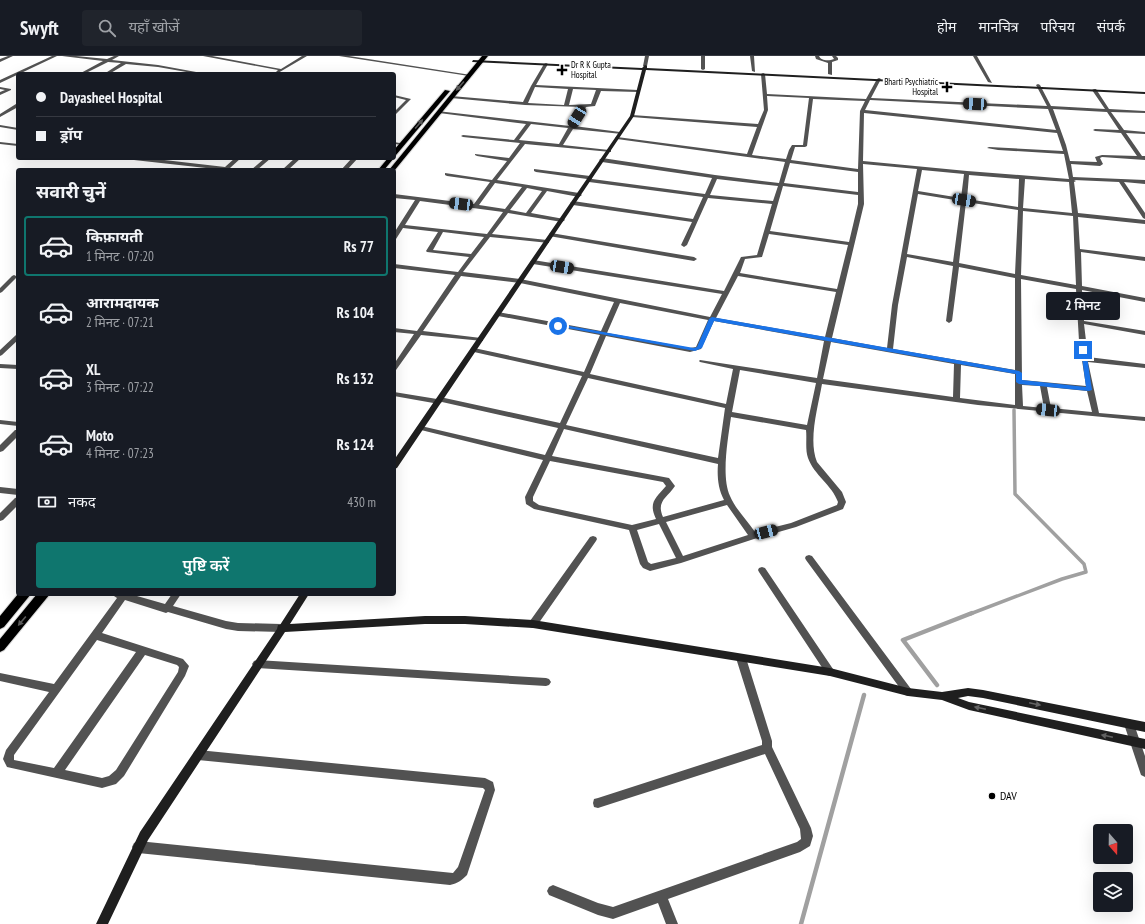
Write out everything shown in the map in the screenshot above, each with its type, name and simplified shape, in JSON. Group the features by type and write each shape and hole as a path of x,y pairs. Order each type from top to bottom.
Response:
{"main road":[{"path":"483,58 546,64 830,74 1145,92"},
{"path":"394,168 483,58"},
{"path":"457,79 470,64 483,58 763,74 1145,92"},
{"path":"396,463 632,116 645,67"},
{"path":"396,152 452,85"},
{"path":"383,168 389,160"},
{"path":"0,624 23,596"},
{"path":"0,647 42,596"},
{"path":"102,924 138,847 303,596"},
{"path":"281,628 425,620 471,620 533,624 830,672 908,692 942,696 969,706 1140,743"},
{"path":"942,696 968,692 983,694 1145,727"}],"street":[{"path":"0,61 11,56"},
{"path":"21,72 55,56"},
{"path":"64,56 158,66 193,72"},
{"path":"85,72 117,56"},
{"path":"205,56 282,70"},
{"path":"218,59 223,56"},
{"path":"278,72 305,56"},
{"path":"341,56 470,64 469,75"},
{"path":"645,67 647,56"},
{"path":"703,56 703,69"},
{"path":"752,56 754,71"},
{"path":"817,56 816,58 818,60 830,62 837,59 834,56"},
{"path":"975,56 990,82"},
{"path":"830,62 830,74"},
{"path":"109,72 124,63"},
{"path":"525,104 533,86 546,64"},
{"path":"0,82 16,74"},
{"path":"749,156 766,110 763,74"},
{"path":"632,528 644,564 646,566 654,567 793,525 840,507 842,502 839,494 814,463 811,456 810,428 828,339 861,204 860,162 862,111 879,79"},
{"path":"533,86 638,91"},
{"path":"1038,86 1051,107 1072,179 1076,215 1084,359 1089,390 1096,415"},
{"path":"566,106 571,87"},
{"path":"0,88 9,90 0,94"},
{"path":"451,97 525,104 584,106 594,103 599,89"},
{"path":"1094,90 1122,132 1143,158"},
{"path":"765,95 1145,112"},
{"path":"396,96 409,99 396,113"},
{"path":"498,314 604,335 695,350 699,348 743,258 760,256 792,147 805,146 811,97"},
{"path":"0,116 16,106"},
{"path":"560,146 584,106"},
{"path":"862,111 1059,132"},
{"path":"439,112 570,128 787,162 861,171"},
{"path":"632,116 760,126"},
{"path":"516,141 529,123"},
{"path":"0,126 16,129"},
{"path":"1095,130 1145,133"},
{"path":"463,136 608,151"},
{"path":"475,206 524,142"},
{"path":"0,143 16,145"},
{"path":"396,143 403,144"},
{"path":"989,148 1022,152 1036,151 1065,153"},
{"path":"477,155 510,160"},
{"path":"1067,162 1100,164 1097,157 1102,156 1143,158"},
{"path":"168,160 220,168"},
{"path":"227,168 236,160"},
{"path":"256,168 266,160"},
{"path":"287,168 296,160"},
{"path":"346,168 353,160"},
{"path":"602,160 715,177 861,194"},
{"path":"860,162 967,174 1145,182"},
{"path":"890,349 895,305 920,168"},
{"path":"536,170 706,196 775,203"},
{"path":"447,174 578,195"},
{"path":"949,321 967,174"},
{"path":"684,245 715,177"},
{"path":"1019,407 1018,277 1022,177"},
{"path":"1120,180 1145,217"},
{"path":"396,366 459,274 505,211 525,187"},
{"path":"528,214 545,190"},
{"path":"916,192 1020,209 1145,222"},
{"path":"396,196 475,206 562,220"},
{"path":"396,235 418,199"},
{"path":"573,203 695,221"},
{"path":"402,226 547,242"},
{"path":"442,230 429,251 472,256"},
{"path":"767,232 851,244"},
{"path":"551,236 694,259"},
{"path":"1078,250 1145,259"},
{"path":"904,255 956,266 1145,300"},
{"path":"533,262 726,293"},
{"path":"396,266 520,281 712,319 890,349 1019,373"},
{"path":"736,274 839,291"},
{"path":"0,291 14,278"},
{"path":"618,300 586,375 528,497 529,502 532,505 632,528 729,502"},
{"path":"1081,322 1145,333"},
{"path":"396,330 481,340"},
{"path":"0,354 16,338"},
{"path":"474,350 810,428"},
{"path":"1084,359 1145,366"},
{"path":"702,361 820,381 956,400 1145,419"},
{"path":"956,400 958,362"},
{"path":"0,366 16,368"},
{"path":"737,367 729,410 722,462 721,484 729,502 753,536"},
{"path":"1019,382 1089,390"},
{"path":"1043,384 1048,410"},
{"path":"396,394 440,400 722,462"},
{"path":"0,422 16,424"},
{"path":"421,428 547,458 666,480 671,486 657,502 656,506 681,560"},
{"path":"0,449 16,434"},
{"path":"0,490 16,492"},
{"path":"0,518 16,502"},
{"path":"533,624 593,539"},
{"path":"809,558 908,692"},
{"path":"762,570 830,672"},
{"path":"95,635 180,662 184,666 182,673 120,773 112,780 102,783 11,764 8,759 10,753 95,635 119,596"},
{"path":"123,596 166,609 238,627 281,628"},
{"path":"166,609 176,596"},
{"path":"56,774 142,651"},
{"path":"553,891 598,909 613,913 800,846 806,842 807,836 805,828 767,746 767,741 741,658"},
{"path":"257,664 546,682"},
{"path":"0,677 56,689"},
{"path":"1129,724 1140,743 1145,772"},
{"path":"598,803 763,750 767,746"},
{"path":"138,847 450,879 456,878 463,871 490,790 489,786 485,783 198,755"},
{"path":"661,896 672,924"}],"waterway":[{"path":"970,614 1062,579 1086,572 1084,564 1015,494 1014,410"},
{"path":"937,685 903,640 972,613"},
{"path":"801,924 864,695"}],"place":[{"name":"Dr R K Gupta Hospital","path":"562,70"},
{"name":"Bharti Psychiatric Hospital","path":"947,87"},
{"name":"DAV","path":"992,796"}],"route":[{"path":"558,326 695,350 699,348 712,319 890,349 1019,373 1019,382 1089,390 1083,350"}]}
